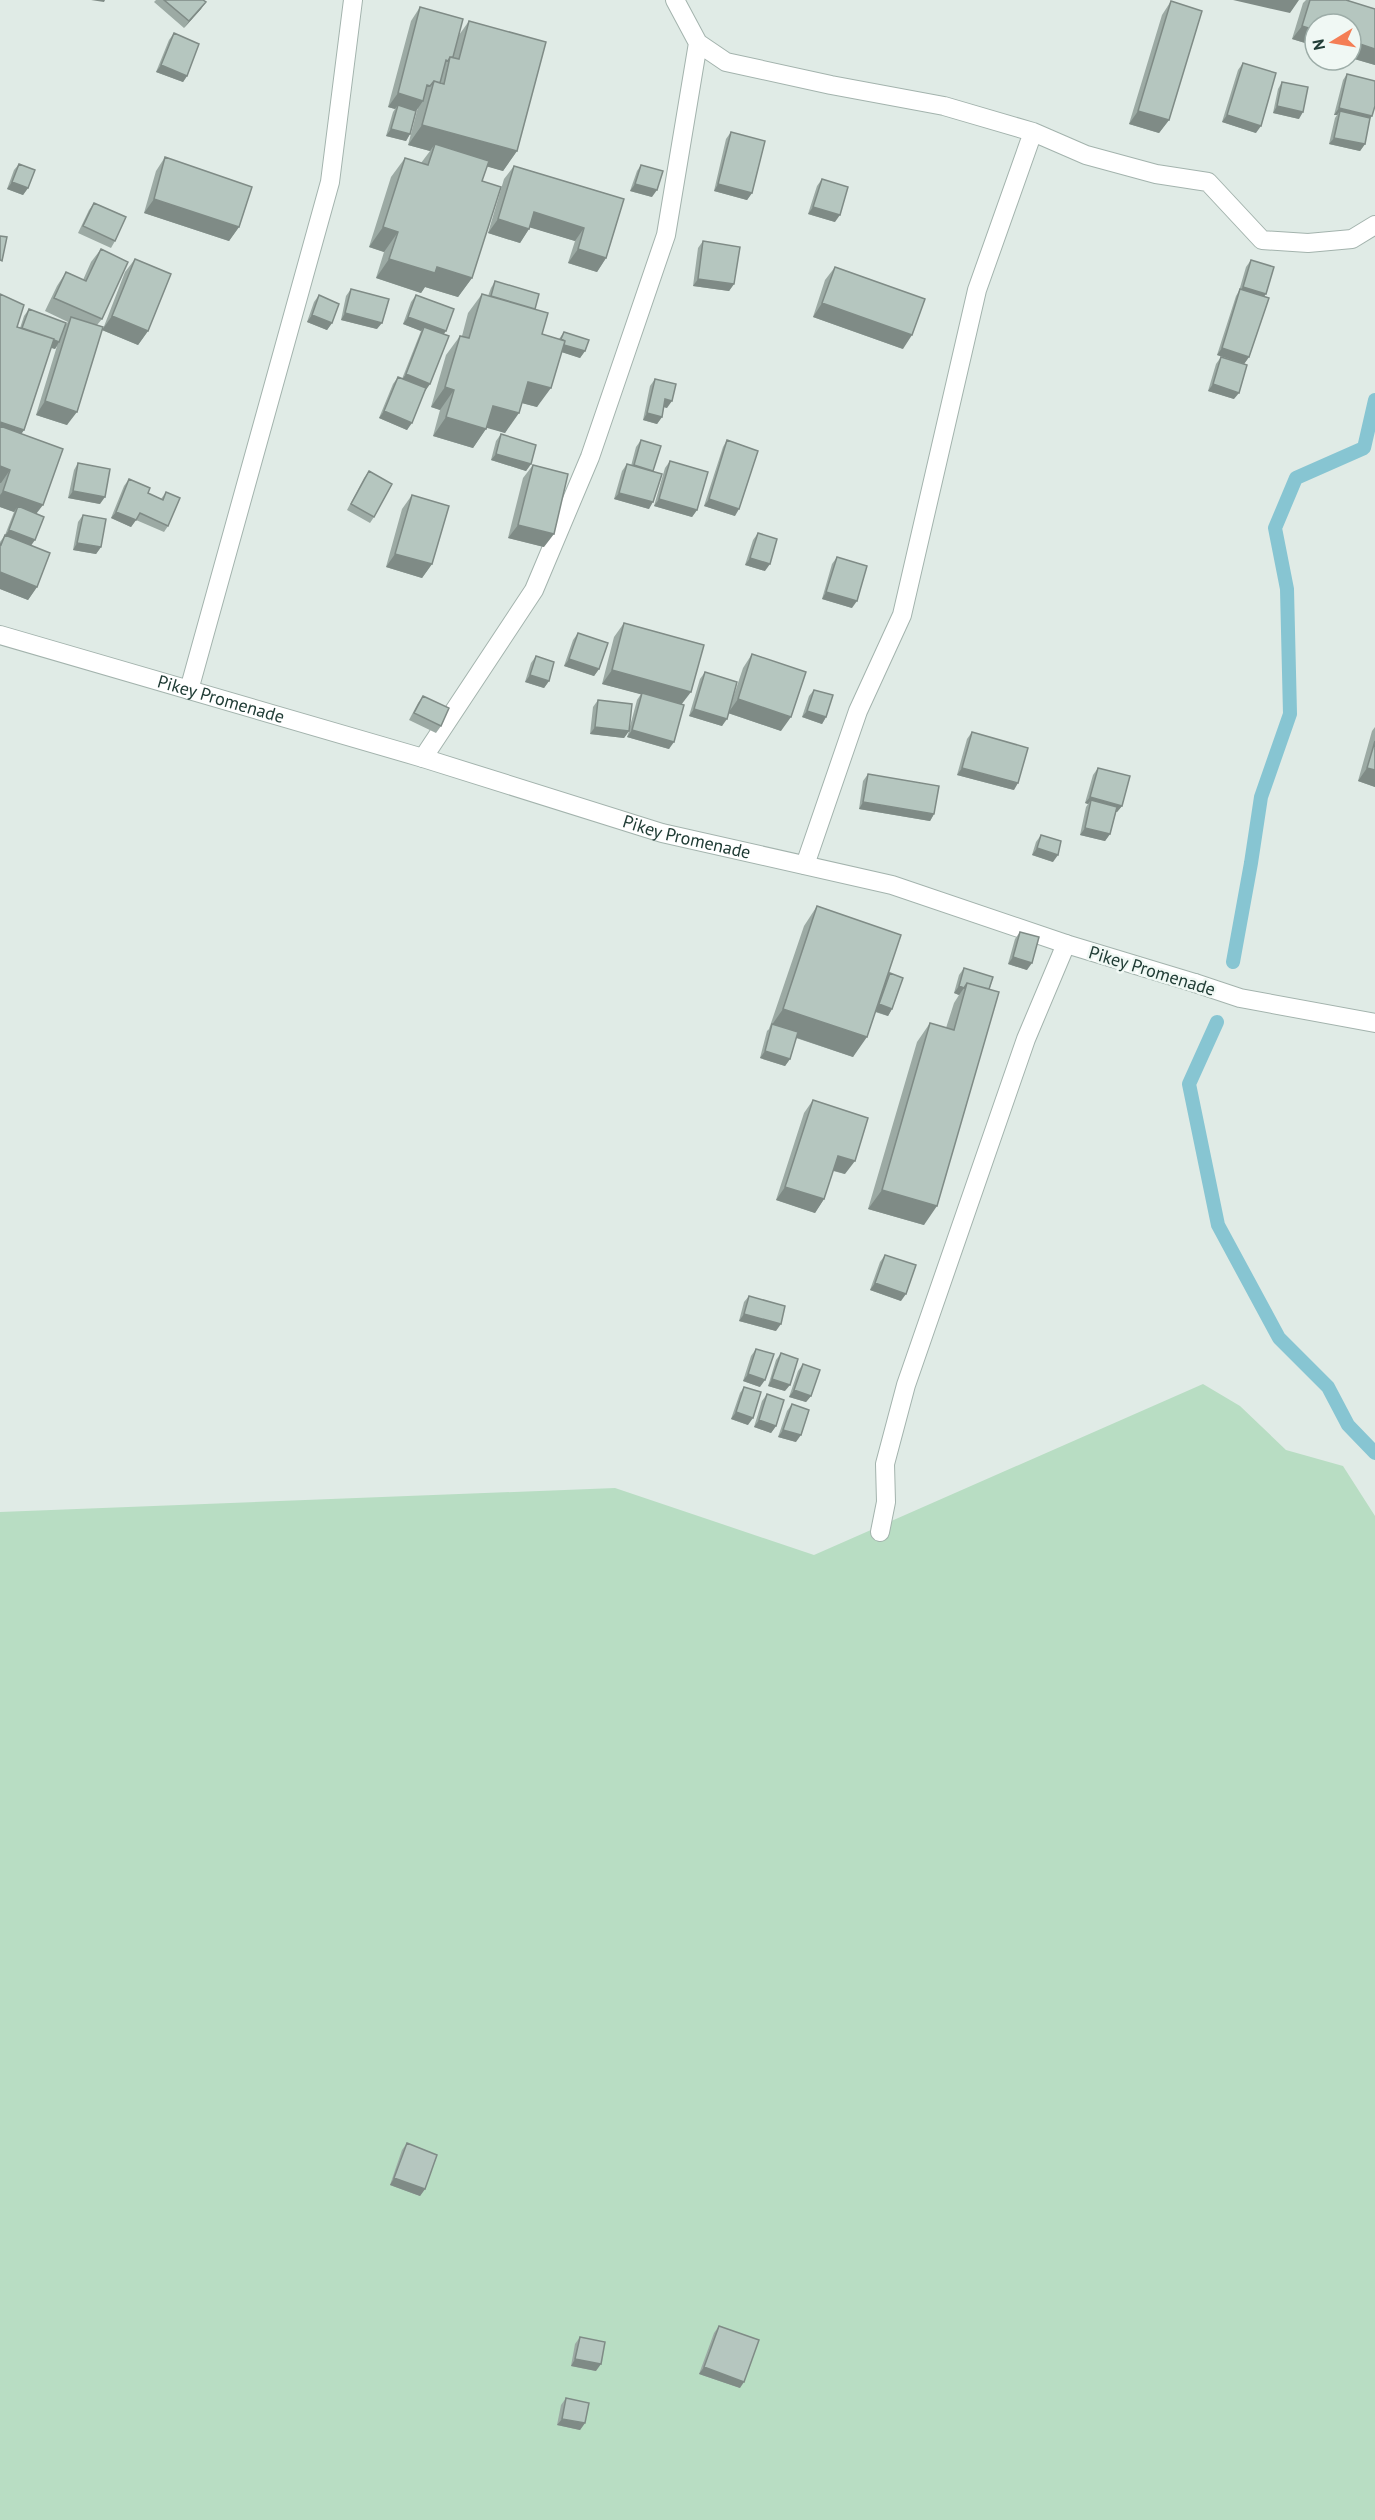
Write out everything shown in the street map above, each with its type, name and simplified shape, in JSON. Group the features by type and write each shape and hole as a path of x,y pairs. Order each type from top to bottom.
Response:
{"street":[{"path":"189,690 330,182 352,0"},
{"path":"675,0 698,43 726,62 944,106 1033,132 1086,155 1156,174 1208,182 1262,240 1308,243 1352,238 1375,225"},
{"path":"423,758 534,590 590,457 666,235 698,43"},
{"path":"805,865 858,711 902,615 977,290 1033,132"},
{"name":"Pikey Promenade","path":"0,635 423,758 662,833 892,885 1066,944 1240,998 1375,1023"},
{"path":"880,1532 886,1502 885,1464 906,1385 1026,1039 1066,944"}],"green space":[{"path":"1203,1384 1240,1406 1286,1450 1343,1466 1375,1516 1375,2520 0,2520 0,1512 615,1488 814,1555"}],"building":[{"path":"164,0 203,0 206,2 189,21"},
{"path":"1310,0 1346,0 1375,9 1375,49 1363,45 1363,12 1306,12"},
{"path":"1171,1 1202,11 1169,120 1138,111"},
{"path":"420,7 463,19 453,57 446,60 440,83 434,81 430,86 427,85 423,101 398,93"},
{"path":"469,21 546,42 517,151 422,125 434,81 444,84 450,57 459,59"},
{"path":"174,33 199,44 187,76 161,65"},
{"path":"1243,63 1276,73 1261,126 1227,115"},
{"path":"1347,74 1375,81 1375,106 1372,116 1339,108"},
{"path":"1282,82 1308,87 1303,112 1277,106"},
{"path":"398,105 416,111 410,134 391,129"},
{"path":"1340,111 1370,118 1365,144 1334,138"},
{"path":"731,132 765,141 752,193 718,184"},
{"path":"435,144 489,161 482,181 501,187 472,278 437,267 435,273 389,259 398,232 383,227 405,158 428,165"},
{"path":"165,157 252,187 239,227 154,199"},
{"path":"19,164 35,170 28,188 12,182"},
{"path":"641,165 663,171 657,190 635,184"},
{"path":"514,166 624,199 606,258 578,249 584,228 534,212 529,229 498,219"},
{"path":"822,179 848,187 840,215 813,207"},
{"path":"94,203 126,217 115,241 83,226"},
{"path":"0,236 7,237 2,261 0,260"},
{"path":"703,241 740,247 734,284 698,279"},
{"path":"101,249 128,262 102,319 54,298 66,272 86,281"},
{"path":"135,259 171,274 148,331 112,316"},
{"path":"1251,260 1274,267 1266,294 1243,287"},
{"path":"835,267 925,299 912,335 822,303"},
{"path":"495,281 539,294 535,309 491,296"},
{"path":"351,289 389,299 382,323 345,313"},
{"path":"1240,289 1269,298 1249,357 1222,348"},
{"path":"0,294 24,305 17,327 54,339 24,430 0,422"},
{"path":"482,294 548,313 542,334 565,341 551,388 528,382 519,413 493,406 486,429 446,417 454,390 445,387 460,336 469,338"},
{"path":"319,295 339,304 332,323 312,315"},
{"path":"416,295 454,309 446,331 408,317"},
{"path":"29,309 66,323 59,342 22,328"},
{"path":"71,317 103,327 77,412 45,401"},
{"path":"424,327 449,336 430,384 406,374"},
{"path":"564,332 589,340 585,351 564,345 565,341 561,339"},
{"path":"1221,357 1247,365 1239,393 1213,384"},
{"path":"398,377 426,388 412,423 384,411"},
{"path":"655,379 676,384 672,401 665,399 662,417 647,413"},
{"path":"0,426 63,449 43,505 3,491 10,470 0,466"},
{"path":"501,434 536,445 531,464 496,454"},
{"path":"641,440 661,446 653,471 634,465"},
{"path":"727,440 758,451 739,509 709,499"},
{"path":"670,461 708,472 697,510 659,499"},
{"path":"78,463 110,469 105,497 73,491"},
{"path":"627,464 662,474 653,502 619,493"},
{"path":"533,465 568,474 554,534 518,525"},
{"path":"369,471 392,484 374,517 351,504"},
{"path":"129,479 150,488 148,493 163,500 166,492 180,498 168,526 140,513 136,520 116,512"},
{"path":"412,495 449,506 432,564 395,554"},
{"path":"18,506 44,517 35,540 9,530"},
{"path":"83,515 106,519 101,547 77,543"},
{"path":"758,533 777,539 770,564 750,558"},
{"path":"5,535 50,553 37,587 0,572 0,544"},
{"path":"837,557 867,566 857,601 826,592"},
{"path":"624,623 704,645 691,692 612,670"},
{"path":"578,633 608,643 599,669 569,659"},
{"path":"752,654 806,672 791,717 738,699"},
{"path":"536,656 554,662 549,681 530,675"},
{"path":"705,672 737,682 727,719 694,709"},
{"path":"814,690 833,695 826,717 807,711"},
{"path":"642,693 684,705 674,742 632,730"},
{"path":"423,696 449,708 441,726 414,713"},
{"path":"598,700 632,704 629,731 595,727"},
{"path":"972,732 1028,748 1018,783 962,768"},
{"path":"1375,741 1375,770 1367,768"},
{"path":"1098,768 1130,776 1122,806 1090,797"},
{"path":"868,774 939,786 934,814 863,802"},
{"path":"1091,800 1117,807 1110,834 1085,828"},
{"path":"1041,835 1061,841 1058,855 1037,848"},
{"path":"817,906 901,935 867,1037 783,1009"},
{"path":"1020,932 1039,937 1032,963 1013,957"},
{"path":"964,968 993,977 989,989 967,983 964,988 959,986"},
{"path":"890,973 903,978 892,1009 879,1004"},
{"path":"967,983 999,992 937,1206 882,1190 930,1023 954,1030"},
{"path":"772,1024 798,1032 790,1059 765,1051"},
{"path":"813,1100 868,1118 855,1161 838,1156 824,1199 785,1187"},
{"path":"885,1255 916,1265 906,1294 875,1283"},
{"path":"749,1296 785,1306 781,1324 744,1314"},
{"path":"756,1349 774,1354 765,1380 748,1374"},
{"path":"781,1353 798,1359 790,1385 772,1379"},
{"path":"803,1364 820,1370 811,1396 794,1390"},
{"path":"744,1387 761,1392 753,1418 736,1412"},
{"path":"767,1394 784,1400 776,1426 759,1420"},
{"path":"792,1404 809,1410 801,1435 783,1430"},
{"path":"407,2143 437,2155 425,2189 394,2178"},
{"path":"719,2326 759,2340 744,2382 704,2367"},
{"path":"580,2337 605,2342 601,2364 575,2359"},
{"path":"566,2398 589,2403 585,2423 562,2419"}],"waterway":[{"path":"1233,962 1261,797 1290,714 1287,589 1275,528 1296,478 1364,448 1375,400"},
{"path":"1217,1022 1189,1084 1218,1225 1279,1338 1328,1387 1348,1425 1375,1453"}]}
